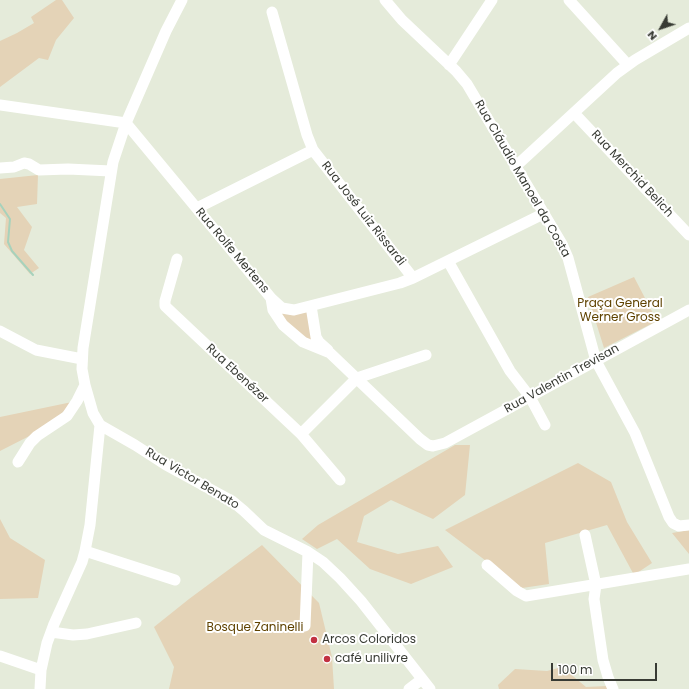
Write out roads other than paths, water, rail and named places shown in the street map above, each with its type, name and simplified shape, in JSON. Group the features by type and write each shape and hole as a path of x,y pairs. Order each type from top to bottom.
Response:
{"street":[{"name":"Rua Cláudio Manoel da Costa","path":"385,0 402,20 461,77 471,91 562,244 568,258 596,361 635,433 669,517 673,523 679,526 689,525"},
{"path":"449,66 492,0"},
{"path":"569,0 628,65"},
{"path":"40,689 41,670 51,632 78,574 85,551 90,525 100,425 93,413 85,385 82,359 85,328 111,171 116,150 126,123 177,3"},
{"name":"Rua José Luiz Rissardi","path":"272,12 307,135 313,150 413,278"},
{"path":"515,167 610,79 628,65 689,28"},
{"path":"0,105 126,123"},
{"name":"Rua Merchid Belich","path":"574,112 689,235"},
{"name":"Rua Rolfe Mertens","path":"126,123 271,298 274,314 288,330 303,342 330,353 420,440 433,446"},
{"path":"197,208 313,150"},
{"path":"0,168 14,168 24,162 39,170 68,169 111,171"},
{"path":"271,298 278,306 286,310 294,310 400,283 543,214"},
{"name":"Rua Ebenézer","path":"177,259 165,301 165,306 302,434 340,480"},
{"path":"448,261 510,370 530,397 545,425"},
{"path":"311,306 317,340 330,353"},
{"name":"Rua Valentin Trevisan","path":"433,446 445,443 689,310"},
{"path":"0,331 36,350 82,359"},
{"path":"302,434 357,378 426,355"},
{"path":"18,462 30,443 37,436 67,416 85,385"},
{"name":"Rua Victor Benato","path":"100,425 135,445 166,466 232,501 244,510 264,530 308,552 323,562 350,588 430,689"},
{"path":"585,535 596,585 594,599 603,660 608,677 614,689"},
{"path":"85,551 175,580"},
{"path":"305,626 308,552"},
{"path":"486,565 516,591 526,596 689,569"},
{"path":"51,632 73,635 87,634 136,623"},
{"path":"0,656 41,670"},
{"path":"409,689 422,679"}],"waterway":[{"path":"0,204 10,219 8,242 12,251 33,275"}],"place":[{"name":"Arcos Coloridos","path":"314,640"},
{"name":"café unilivre","path":"327,659"}],"park label":[{"name":"Praça General Werner Gross","path":"620,311"},
{"name":"Bosque Zaninelli","path":"255,628"}]}
